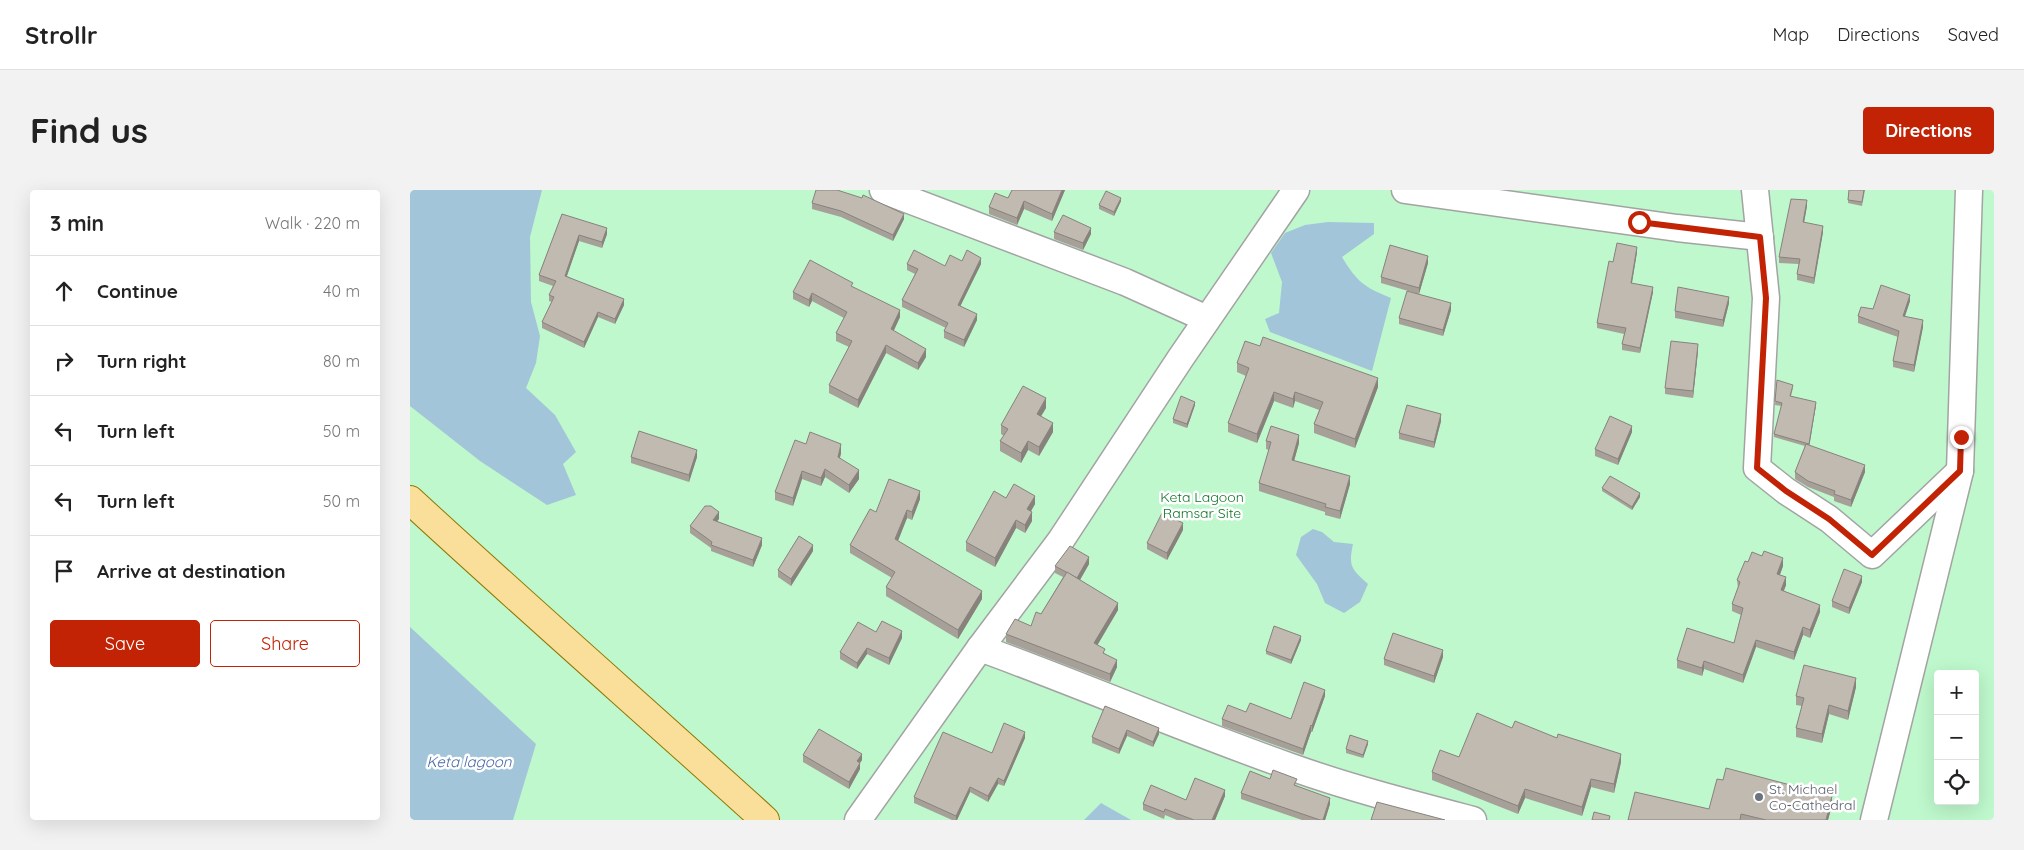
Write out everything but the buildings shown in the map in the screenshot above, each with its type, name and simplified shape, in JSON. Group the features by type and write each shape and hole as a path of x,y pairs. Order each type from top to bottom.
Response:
{"main road":[{"path":"410,500 517,600 639,705 765,820"}],"street":[{"path":"883,190 1125,282 1207,319"},
{"path":"858,820 980,648 1061,540 1207,319 1296,190"},
{"path":"1405,190 1677,228 1760,237"},
{"path":"1756,190 1766,298 1757,468 1786,491 1829,519 1872,555 1960,471"},
{"path":"1874,820 1960,471 1968,190"},
{"path":"980,648 1293,768 1410,804 1473,820"}],"green space":[{"name":"Keta Lagoon Ramsar Site","path":"410,190 1994,190 1994,820 410,820"}],"water":[{"path":"410,190 542,190 530,237 531,302 540,336 536,363 526,388 555,415 576,452 563,464 576,495 547,505 480,461 410,406"},
{"path":"1328,222 1374,223 1374,234 1342,257 1362,283 1391,298 1372,371 1270,332 1265,319 1279,313 1282,282 1271,253 1285,233 1305,225"},
{"path":"1313,529 1322,532 1334,542 1353,544 1351,563 1358,575 1368,584 1360,602 1344,613 1325,603 1317,584 1296,555 1301,537"},
{"name":"Keta lagoon","path":"410,627 536,744 513,820 410,820"},
{"path":"1101,803 1131,820 1084,820"}],"place":[{"name":"St. Michael Co-Cathedral","path":"1759,797"}],"route":[{"path":"1639,222 1760,237 1766,298 1757,468 1786,491 1829,519 1872,555 1960,471 1961,437"}]}
